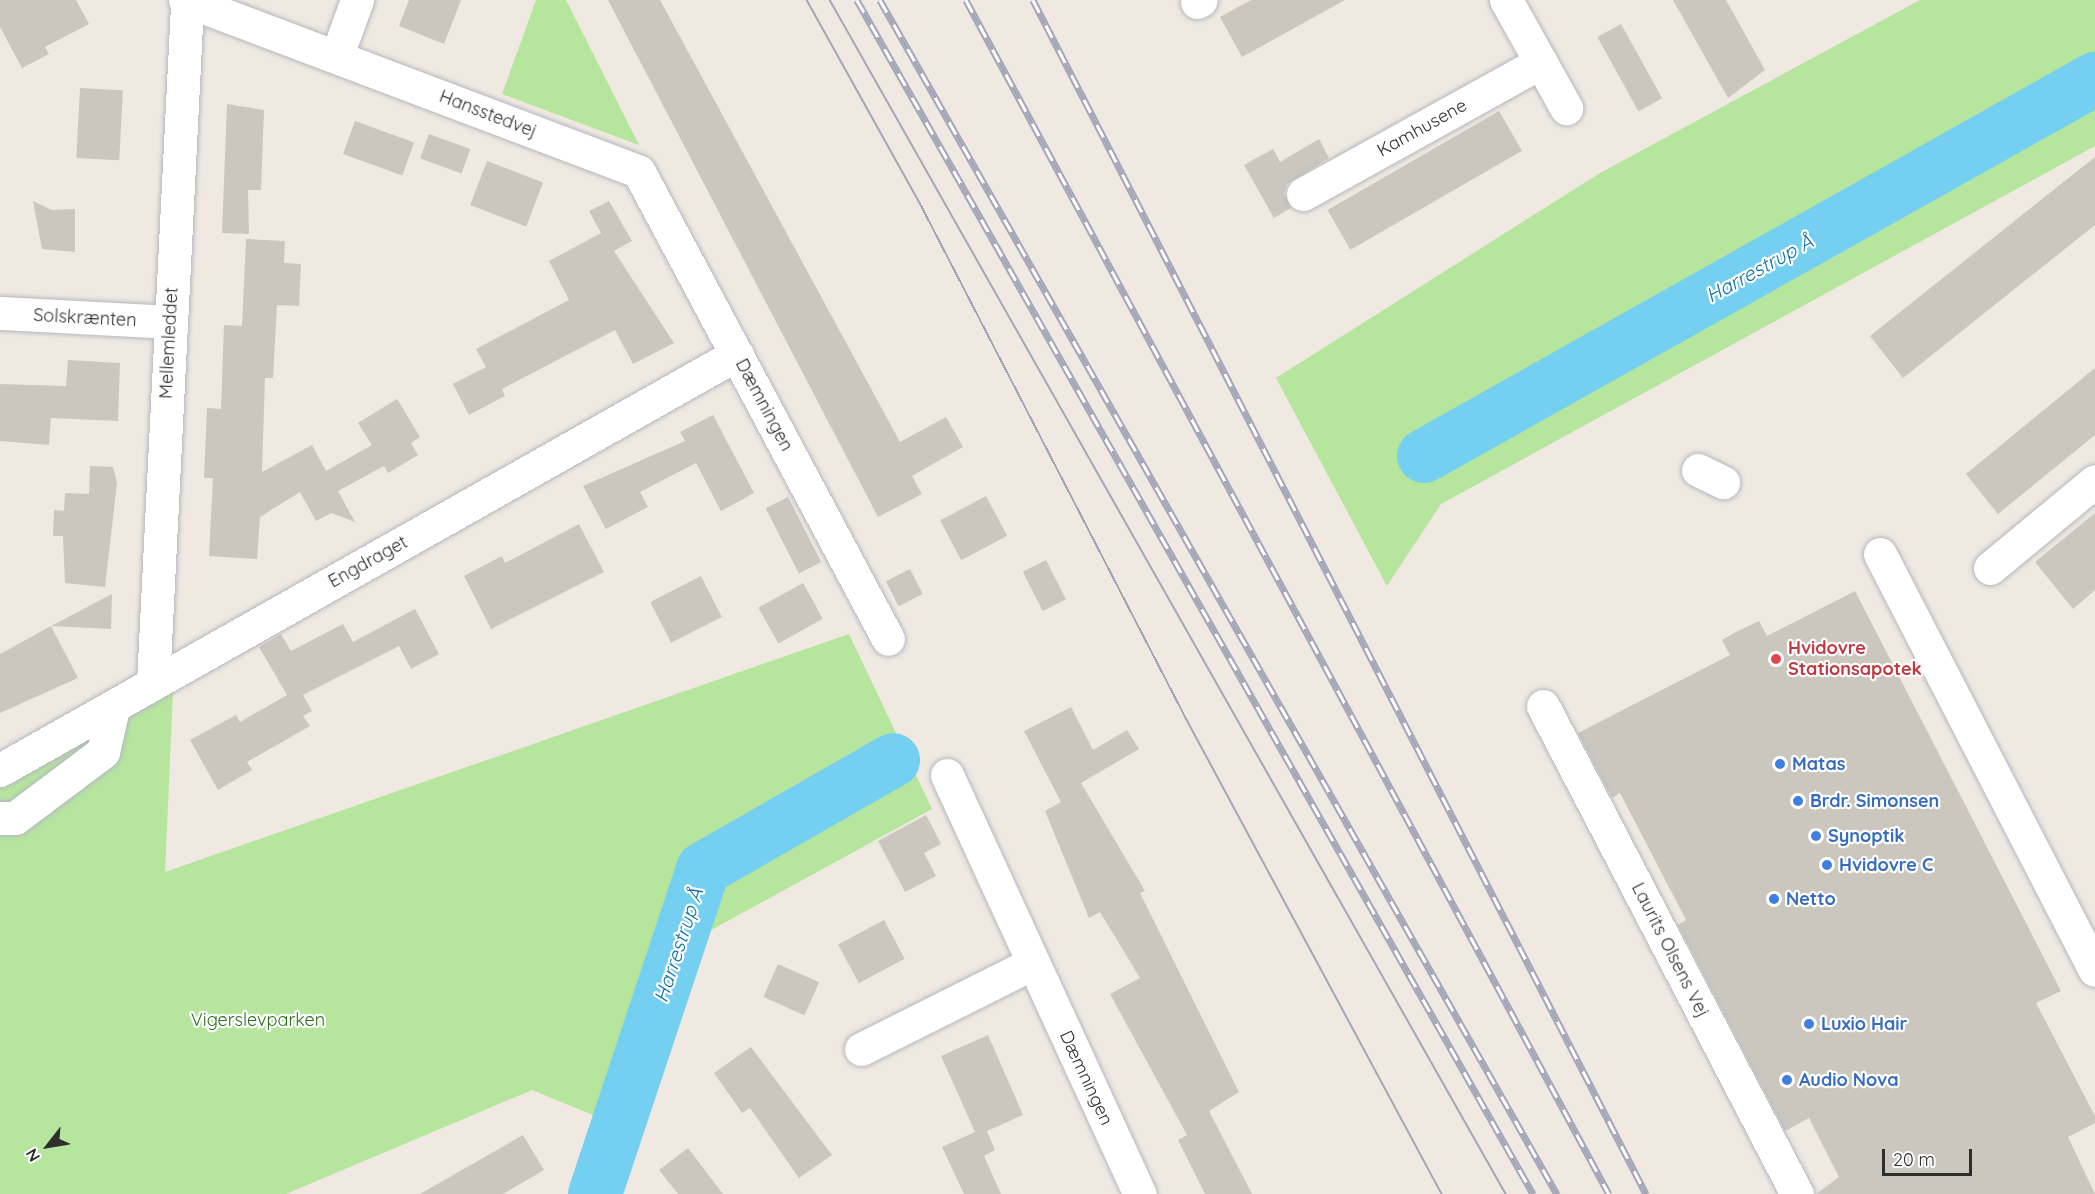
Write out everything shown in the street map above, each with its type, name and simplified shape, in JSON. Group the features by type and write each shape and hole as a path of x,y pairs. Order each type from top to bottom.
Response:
{"street":[{"path":"337,55 357,0"},
{"path":"1506,0 1566,108"},
{"name":"Hansstedvej","path":"186,2 337,55 639,172"},
{"name":"Mellemleddet","path":"153,683 186,2"},
{"name":"Kamhusene","path":"1303,194 1541,62"},
{"name":"Dæmningen","path":"639,172 888,639"},
{"name":"Solskrænten","path":"0,313 170,322"},
{"name":"Engdraget","path":"0,770 737,354"},
{"path":"1990,568 2095,481"},
{"path":"1880,554 2095,970"},
{"name":"Laurits Olsens Vej","path":"1543,706 1797,1194"},
{"path":"0,818 15,818 103,752 112,708"},
{"name":"Dæmningen","path":"947,775 1140,1194"},
{"path":"861,1049 1033,963"}],"green space":[{"path":"536,0 566,0 639,145 502,94"},
{"path":"1920,0 2095,0 2095,146 1441,504 1387,586 1276,378 1600,173"},
{"name":"Vigerslevparken","path":"849,634 932,809 704,934 639,1134 532,1090 286,1194 0,1194 0,784 173,692 165,872"}],"building":[{"path":"0,0 76,0 89,24 45,47 49,54 22,68 0,27"},
{"path":"409,0 461,0 444,44 399,26"},
{"path":"608,0 660,0 900,442 946,417 963,447 912,476 922,494 878,517"},
{"path":"1251,0 1345,0 1242,57 1220,17"},
{"path":"1673,0 1726,0 1765,70 1728,98"},
{"path":"1621,24 1662,98 1639,111 1597,37"},
{"path":"80,88 123,90 119,160 76,158"},
{"path":"227,104 264,110 261,190 248,190 249,234 222,233"},
{"path":"1499,111 1522,151 1351,250 1328,210"},
{"path":"355,121 414,143 402,175 343,154"},
{"path":"429,134 470,149 461,173 420,158"},
{"path":"1319,139 1329,158 1287,184 1284,194 1291,208 1274,218 1244,165 1273,149 1280,162"},
{"path":"2095,157 2095,225 1903,378 1870,336"},
{"path":"487,161 543,183 526,226 470,205"},
{"path":"33,201 52,210 75,209 75,252 42,249"},
{"path":"609,201 632,241 614,251 674,343 633,364 615,330 502,389 505,396 469,415 453,384 486,367 476,349 569,300 549,261 601,233 589,211"},
{"path":"246,239 285,241 284,263 301,264 299,306 277,305 273,378 265,378 262,472 312,445 326,471 372,445 358,423 397,399 420,437 411,443 418,455 388,473 384,466 338,491 355,522 331,513 316,521 300,492 260,517 257,559 209,556 213,478 204,478 207,408 221,409 224,325 242,326"},
{"path":"68,360 120,363 118,421 51,418 49,445 0,441 0,384 66,386"},
{"path":"2095,368 2095,435 1998,514 1966,474"},
{"path":"713,415 754,493 721,511 696,463 640,492 648,507 606,529 583,486 685,441 680,432"},
{"path":"90,466 113,467 117,483 105,587 65,583 63,536 53,536 54,510 64,511 65,493 89,494"},
{"path":"986,496 1007,536 961,560 940,520"},
{"path":"788,497 821,562 799,573 766,508"},
{"path":"2095,513 2095,590 2073,609 2035,562"},
{"path":"579,524 604,572 491,629 464,576 502,556 505,563"},
{"path":"1046,560 1066,599 1043,611 1023,572"},
{"path":"910,569 923,594 899,606 886,581"},
{"path":"701,576 722,617 671,643 650,602"},
{"path":"803,583 823,619 778,644 758,608"},
{"name":"Hvidovre C","path":"1855,591 2061,991 2036,1003 2095,1116 2095,1123 2068,1137 2095,1194 1816,1194 1839,1177 1809,1118 1785,1131 1678,925 1686,920 1620,793 1612,798 1578,733 1730,655 1722,640 1736,632 1759,621 1767,636"},
{"path":"112,594 111,629 51,626"},
{"path":"415,609 439,654 411,669 399,646 303,695 312,711 303,716 310,726 247,762 252,770 218,790 190,740 236,715 240,722 287,695 259,647 281,634 291,651 343,624 353,642"},
{"path":"51,626 78,678 0,713 0,654"},
{"path":"1071,707 1093,750 1127,730 1139,749 1081,783 1145,891 1140,893 1239,1092 1209,1111 1252,1194 1205,1194 1178,1140 1187,1135 1110,994 1140,978 1100,912 1089,918 1045,811 1061,802 1024,731"},
{"path":"926,815 941,844 924,853 936,876 905,892 878,841"},
{"path":"884,920 905,959 859,983 838,944"},
{"path":"778,964 819,982 804,1015 763,997"},
{"path":"988,1035 1023,1115 987,1131 995,1150 984,1156 1001,1194 964,1194 942,1147 975,1132 941,1056"},
{"path":"751,1047 832,1155 799,1178 750,1108 742,1113 714,1073"},
{"path":"523,1135 544,1170 503,1194 420,1194"},
{"path":"688,1148 723,1194 678,1194 659,1170"}],"waterway":[{"name":"Harrestrup Å","path":"1424,456 2095,79"},
{"name":"Harrestrup Å","path":"595,1194 703,869 893,760"}],"tram line":[{"path":"807,0 920,203 1186,718 1442,1194"},
{"path":"830,0 1506,1194"}],"railway":[{"path":"857,0 1533,1194"},
{"path":"880,0 1557,1194"},
{"path":"966,0 1609,1194"},
{"path":"1033,0 1646,1194"}],"place":[{"name":"Hvidovre Stationsapotek","path":"1776,659"},
{"name":"Matas","path":"1780,764"},
{"name":"Brdr. Simonsen","path":"1798,801"},
{"name":"Synoptik","path":"1816,836"},
{"name":"Hvidovre C","path":"1827,865"},
{"name":"Netto","path":"1774,899"},
{"name":"Luxio Hair","path":"1809,1024"},
{"name":"Audio Nova","path":"1787,1080"}]}
